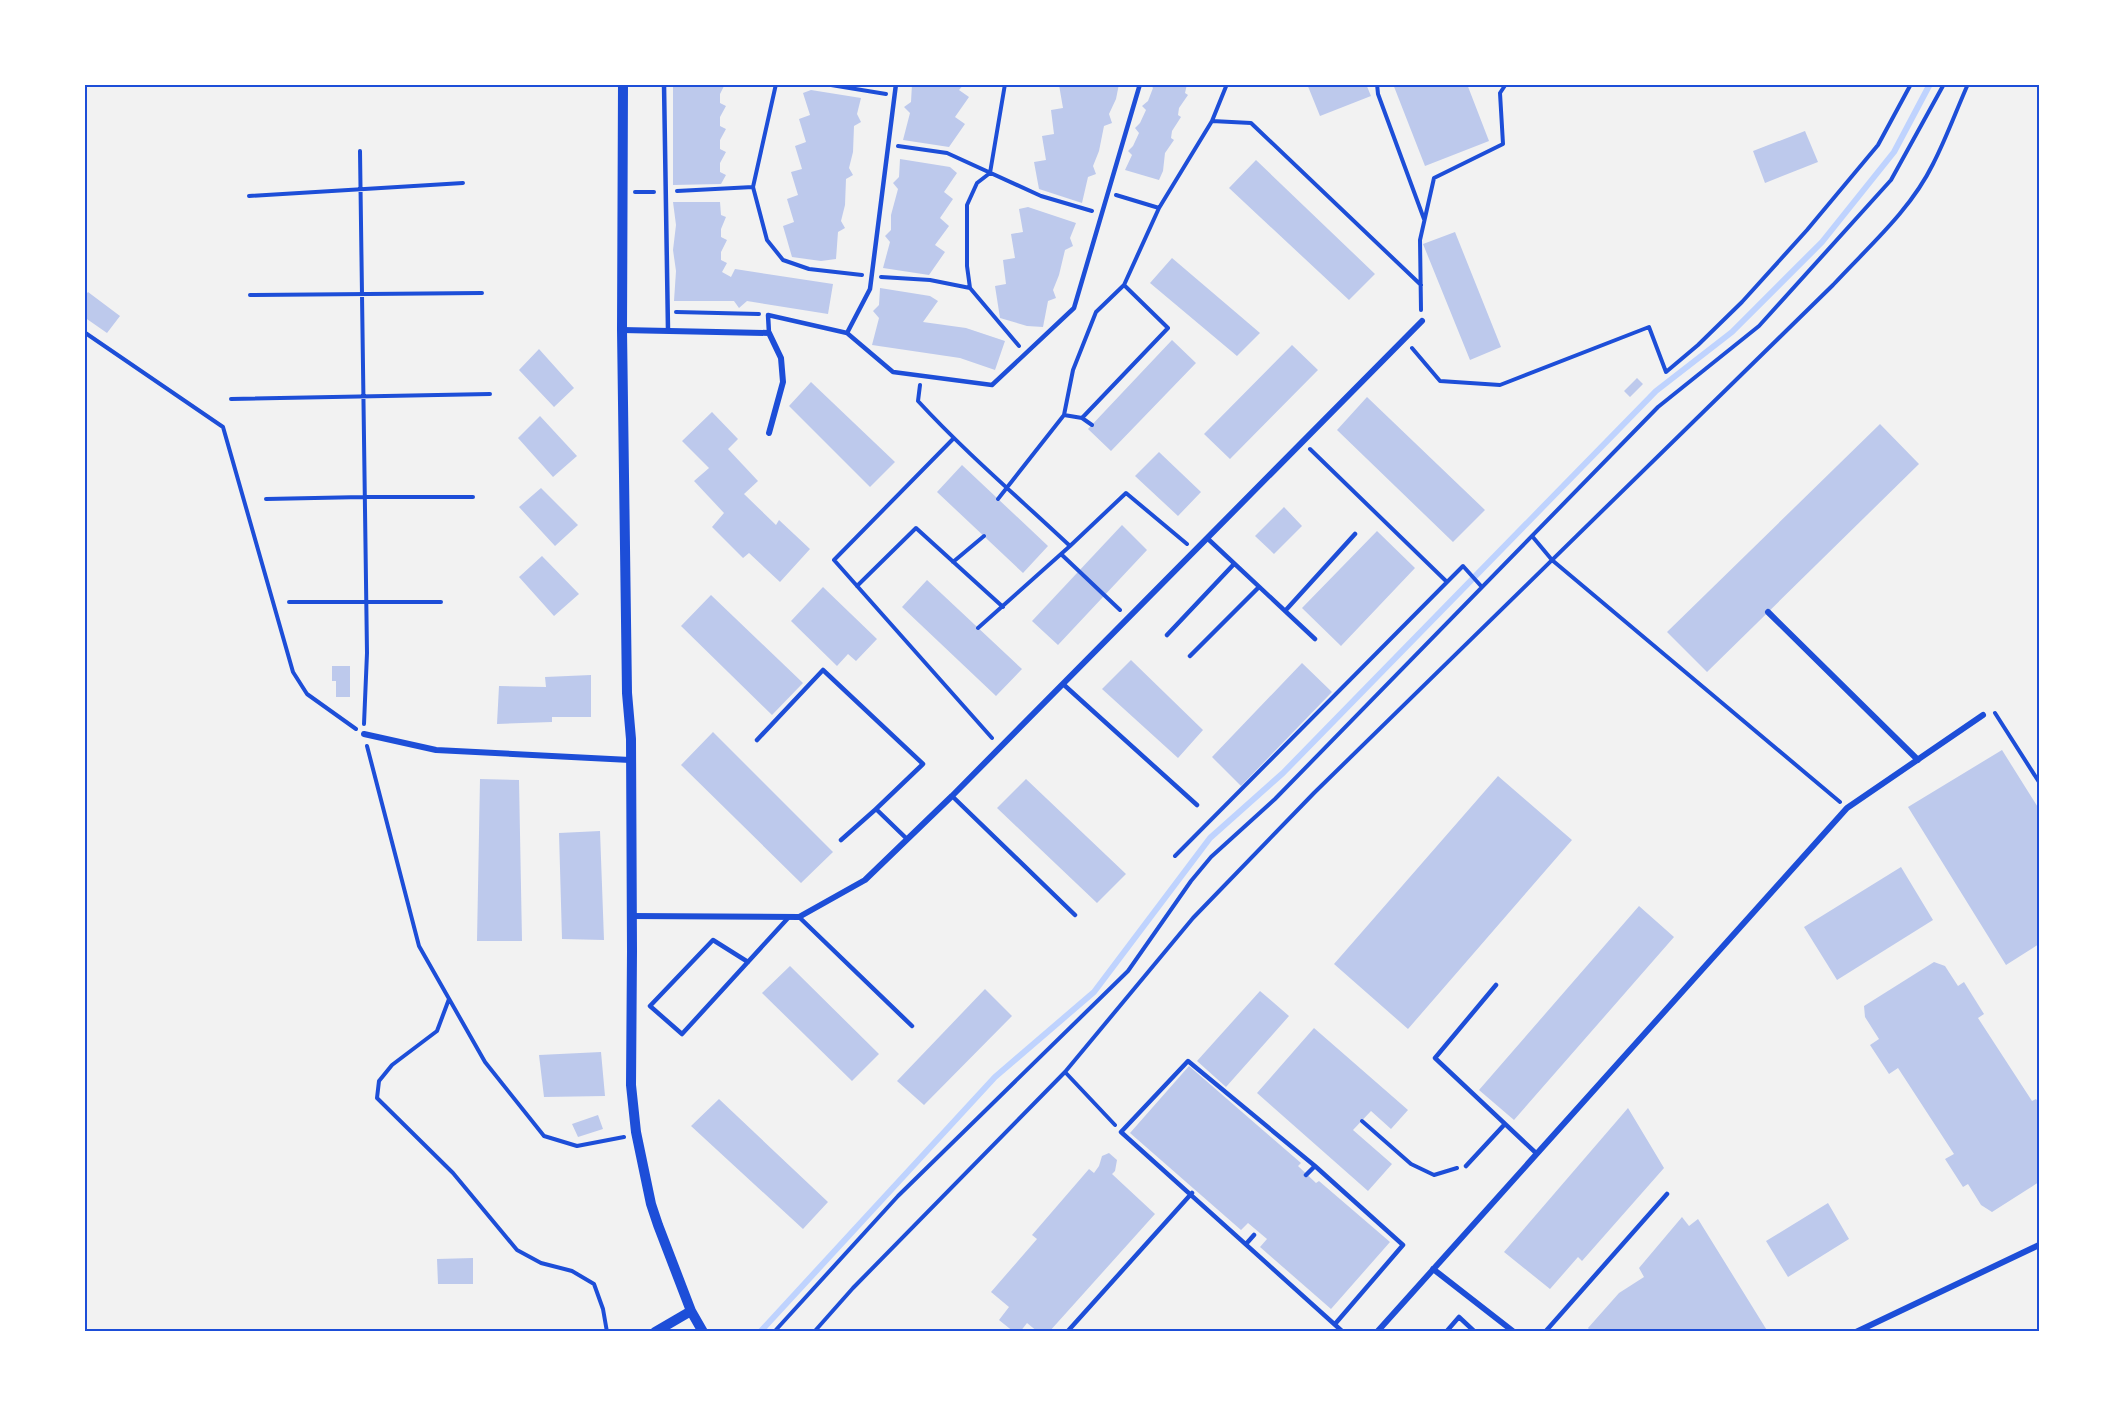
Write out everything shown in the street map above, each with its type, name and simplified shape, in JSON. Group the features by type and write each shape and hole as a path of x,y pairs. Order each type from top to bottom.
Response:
{"street":[{"path":"623,84 622,330 630,760 631,1085 636,1132 651,1204 691,1311 703,1332"},
{"path":"631,916 799,917 865,880 1001,747 1422,321"},
{"path":"622,330 770,333 781,358 783,382 769,433"},
{"path":"1768,612 1918,760"},
{"path":"1377,1332 1847,808 1983,715"},
{"path":"364,734 436,750 630,760"},
{"path":"1856,1332 2039,1245"},
{"path":"1433,1269 1514,1332"},
{"path":"655,1332 691,1311"}],"lane":[{"path":"664,84 668,330"},
{"path":"847,333 870,289 896,84"},
{"path":"770,333 768,315 847,333 893,372 992,385 1074,308 1140,84"},
{"path":"1285,611 1355,534"},
{"path":"1206,538 1315,639"},
{"path":"1167,635 1234,564"},
{"path":"1190,656 1259,586"},
{"path":"757,740 823,670 923,765 841,840"},
{"path":"1063,684 1197,805"},
{"path":"952,796 1075,915"},
{"path":"876,809 907,839"},
{"path":"748,962 713,940 650,1006 682,1034 748,962 789,917"},
{"path":"799,917 912,1026"},
{"path":"1496,985 1435,1058 1537,1154"},
{"path":"1335,1324 1403,1245 1315,1166 1188,1061 1121,1132 1192,1193 1343,1332"},
{"path":"1466,1166 1504,1125"},
{"path":"1306,1175 1315,1166"},
{"path":"1067,1332 1192,1193"},
{"path":"1545,1332 1667,1194"},
{"path":"1246,1244 1254,1235"},
{"path":"1446,1332 1459,1317 1476,1332"}],"path":[{"path":"776,84 753,188 767,240 783,260 809,269 872,277 930,280 970,288"},
{"path":"825,84 895,96"},
{"path":"1005,84 990,173 977,183 967,206 967,266 970,288 1026,353"},
{"path":"998,499 1065,415 1073,370 1096,312 1124,285 1159,208 1212,121 1227,84"},
{"path":"1377,84 1378,94 1424,220"},
{"path":"1422,321 1420,240 1434,178 1503,144 1500,93 1506,84"},
{"path":"1403,339 1440,381 1500,385 1649,327 1666,372 1698,345 1742,302 1807,230 1878,145 1911,84"},
{"path":"774,1332 898,1196 1128,971 1191,881 1211,857 1275,799 1658,406 1759,326 1891,180 1944,84"},
{"path":"814,1332 861,1280 1065,1072 1193,918 1314,793 1833,285 1896,217 1912,198 1933,165 1968,84"},
{"path":"1212,121 1251,123 1421,285"},
{"path":"888,145 947,153 1041,196 1102,214"},
{"path":"360,151 363,497 367,653 364,734 418,946 485,1062 544,1136 577,1146 616,1139 636,1132"},
{"path":"249,196 463,183"},
{"path":"622,193 753,188"},
{"path":"1108,192 1159,208"},
{"path":"1082,418 1168,328 1124,285"},
{"path":"250,295 482,293"},
{"path":"668,312 768,315"},
{"path":"84,332 223,427 293,672 306,694 364,734"},
{"path":"921,376 918,401 953,439 1070,546"},
{"path":"231,399 490,394"},
{"path":"1065,415 1082,418 1092,424"},
{"path":"953,439 834,560 1001,747"},
{"path":"1302,442 1448,582"},
{"path":"978,628 1062,555 1126,493 1194,550"},
{"path":"266,499 473,497"},
{"path":"857,586 916,528 1003,607"},
{"path":"953,562 984,536"},
{"path":"1532,536 1552,560 1847,808"},
{"path":"1062,555 1128,617"},
{"path":"1176,856 1463,566 1481,586"},
{"path":"289,602 441,602"},
{"path":"1983,715 1995,712 2039,782"},
{"path":"449,999 437,1031 392,1065 379,1081 377,1098 453,1173 517,1250 540,1263 573,1270 594,1284 608,1332"},
{"path":"1065,1072 1121,1132"},
{"path":"1362,1121 1411,1164 1434,1175 1466,1166"}],"building":[{"path":"673,84 725,84 720,94 720,103 726,106 720,117 720,126 726,129 720,140 720,149 726,152 720,163 720,172 726,175 721,184 673,185"},
{"path":"912,84 964,84 959,90 969,97 955,117 965,124 949,147 903,140 910,113 904,107 911,102"},
{"path":"1119,84 1116,99 1109,114 1112,123 1104,126 1099,151 1093,166 1096,174 1088,177 1082,203 1039,189 1034,162 1046,160 1042,136 1054,134 1051,110 1063,108 1059,85"},
{"path":"1150,84 1187,84 1185,93 1188,95 1179,108 1178,115 1181,117 1172,131 1171,138 1174,140 1165,153 1163,171 1159,180 1125,170 1132,155 1128,151 1139,133 1135,128 1146,110 1142,106 1148,101 1153,88"},
{"path":"1307,84 1366,84 1371,96 1320,116"},
{"path":"1393,84 1467,84 1489,141 1425,166"},
{"path":"811,90 861,98 857,114 861,122 854,126 853,152 849,168 853,175 846,179 845,205 841,221 845,228 838,232 836,259 821,261 792,257 783,226 794,222 787,199 798,195 791,172 802,169 795,146 806,142 799,119 810,115 803,93"},
{"path":"1805,131 1818,162 1765,183 1753,151"},
{"path":"900,159 950,167 957,173 944,192 953,199 940,218 949,226 935,245 945,252 929,275 883,268 890,242 885,236 891,230 891,215 898,189 893,183 899,177"},
{"path":"1256,160 1375,274 1349,300 1229,188"},
{"path":"673,202 720,202 721,215 726,217 721,229 721,237 727,240 721,252 721,260 727,263 722,272 731,277 735,269 833,284 828,314 747,301 739,308 734,301 674,301 676,271 673,250 676,225"},
{"path":"1028,207 1076,223 1070,238 1073,246 1065,250 1053,290 1056,298 1048,301 1043,327 1027,326 1000,318 995,286 1006,284 1003,260 1015,258 1011,234 1023,232 1019,209"},
{"path":"1455,232 1501,347 1470,360 1423,244"},
{"path":"1172,258 1260,333 1237,356 1150,283"},
{"path":"880,288 930,296 938,301 923,322 966,328 1005,341 995,370 960,358 872,345 879,318 873,311 879,305"},
{"path":"88,292 120,316 107,333 84,317 84,297"},
{"path":"1172,340 1196,363 1111,451 1088,429"},
{"path":"1292,345 1318,370 1230,459 1204,434"},
{"path":"539,349 574,388 554,407 519,370"},
{"path":"1637,378 1643,384 1630,397 1624,391"},
{"path":"811,382 895,462 870,487 789,406"},
{"path":"1367,397 1485,510 1453,542 1337,430"},
{"path":"712,412 738,439 728,449 758,481 744,494 776,525 779,520 810,549 780,582 749,553 743,558 712,527 724,513 694,481 709,468 682,441"},
{"path":"540,416 577,456 553,477 518,438"},
{"path":"1880,424 1919,464 1707,672 1667,632"},
{"path":"1159,452 1201,492 1178,516 1135,476"},
{"path":"962,465 1048,546 1023,573 937,492"},
{"path":"541,488 578,525 555,546 519,507"},
{"path":"1284,507 1302,526 1274,554 1255,536"},
{"path":"1122,525 1147,550 1058,645 1032,621"},
{"path":"1377,531 1415,568 1341,646 1302,608"},
{"path":"542,556 579,594 554,616 519,577"},
{"path":"927,580 1022,669 996,696 902,607"},
{"path":"823,587 877,639 856,661 848,654 837,666 791,621"},
{"path":"711,595 803,683 772,715 681,626"},
{"path":"1131,660 1203,730 1178,758 1102,689"},
{"path":"1302,663 1332,692 1241,786 1212,757"},
{"path":"332,666 350,666 350,697 336,697 336,681 332,681"},
{"path":"591,675 591,717 552,717 552,722 497,724 499,686 546,687 545,677"},
{"path":"713,732 833,852 801,883 681,765"},
{"path":"2002,750 2039,809 2039,944 2006,965 1908,807"},
{"path":"1498,776 1572,840 1408,1029 1334,964"},
{"path":"480,779 519,780 522,941 477,941"},
{"path":"1026,779 1126,874 1097,903 997,808"},
{"path":"600,831 604,940 562,939 559,833"},
{"path":"1901,867 1933,920 1837,980 1804,927"},
{"path":"1639,906 1674,937 1514,1120 1479,1090"},
{"path":"1934,962 1945,966 1958,986 1964,982 1984,1014 1978,1018 2032,1101 2036,1099 2039,1103 2039,1182 1992,1212 1981,1205 1968,1184 1963,1187 1945,1159 1954,1154 1898,1068 1889,1074 1870,1045 1879,1039 1865,1017 1864,1006"},
{"path":"790,966 879,1054 852,1081 762,993"},
{"path":"985,989 1012,1016 924,1105 897,1081"},
{"path":"1260,991 1289,1016 1226,1087 1197,1061"},
{"path":"1314,1028 1408,1110 1391,1129 1371,1111 1353,1130 1392,1164 1368,1191 1257,1093"},
{"path":"601,1052 605,1096 544,1097 539,1055"},
{"path":"1189,1066 1301,1163 1298,1166 1316,1183 1319,1181 1390,1242 1331,1309 1260,1247 1267,1239 1248,1223 1241,1230 1130,1133"},
{"path":"719,1099 828,1202 803,1229 691,1126"},
{"path":"1628,1108 1664,1168 1582,1261 1578,1257 1550,1289 1504,1252"},
{"path":"598,1115 603,1129 578,1137 572,1124"},
{"path":"1109,1153 1117,1160 1115,1171 1112,1174 1155,1214 1049,1332 1038,1332 1027,1323 1020,1332 1014,1332 999,1320 1009,1307 991,1292 1037,1239 1032,1235 1089,1169 1094,1173 1102,1156"},
{"path":"1828,1203 1849,1239 1788,1277 1766,1241"},
{"path":"1682,1217 1689,1226 1698,1219 1768,1332 1591,1332 1588,1328 1619,1293 1644,1277 1639,1268"},
{"path":"473,1258 473,1284 438,1284 437,1259"}],"waterway":[{"path":"760,1332 995,1077 1094,992 1210,838 1283,773 1656,391 1732,332 1822,242 1894,152 1930,84"}]}
